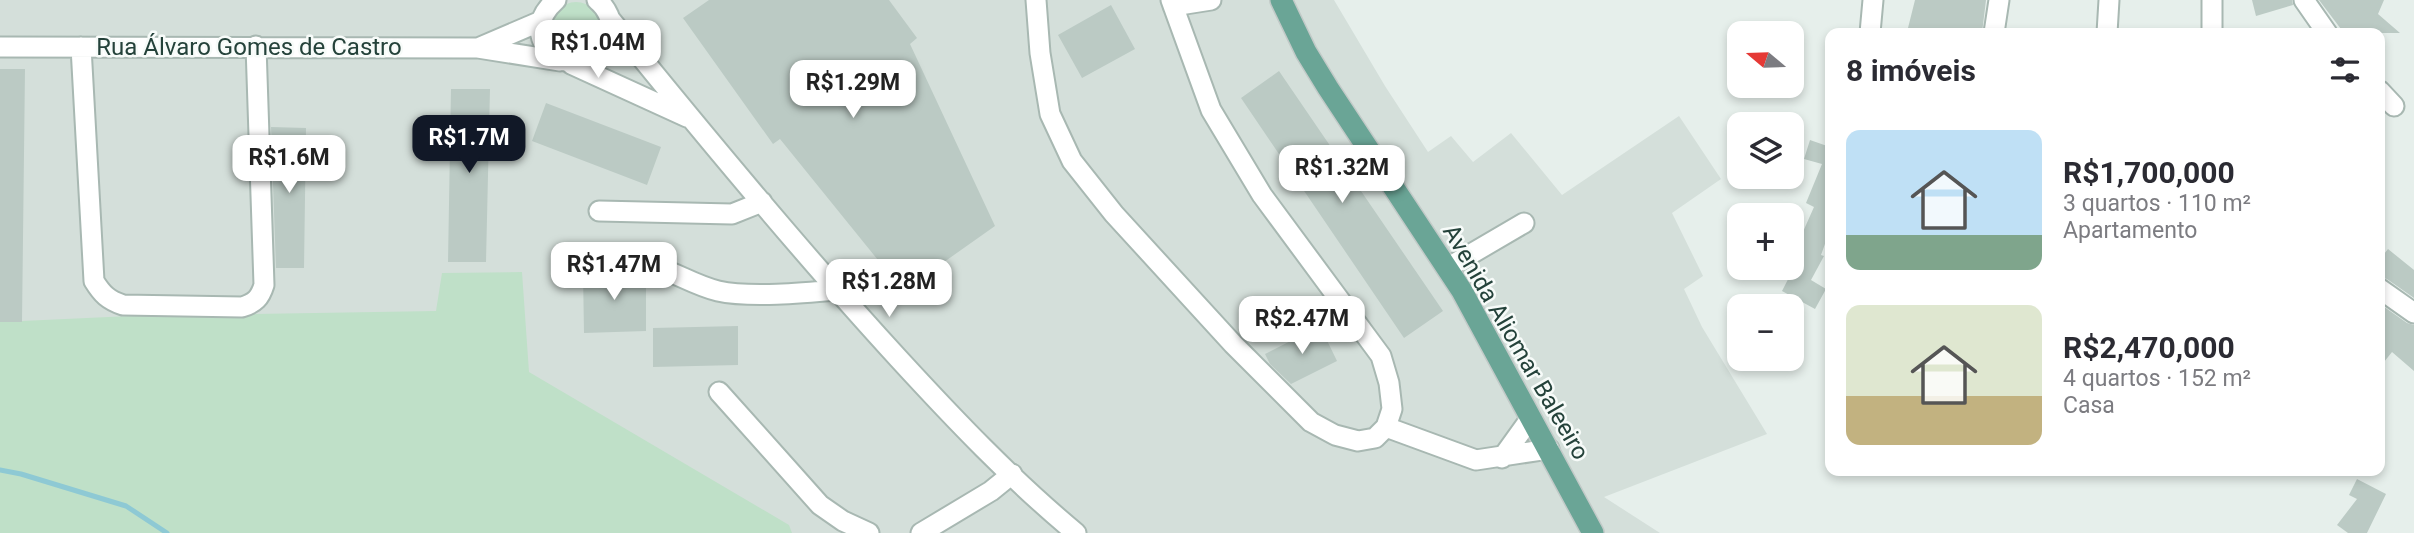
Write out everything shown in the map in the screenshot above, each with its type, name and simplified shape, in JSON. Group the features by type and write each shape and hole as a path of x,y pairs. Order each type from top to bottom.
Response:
{"main road":[{"name":"Avenida Aliomar Baleeiro","path":"1281,0 1306,52 1328,88 1447,268 1593,533"}],"street":[{"path":"555,0 541,21 544,44 551,54 691,119"},
{"path":"1036,0 1040,53 1050,114 1072,161 1114,214 1233,344 1311,422 1335,435 1358,440 1374,438 1386,427 1392,409 1389,383 1381,356 1262,195 1211,110 1172,3 1211,0"},
{"path":"1870,28 1873,0"},
{"path":"1995,28 1999,0"},
{"path":"2107,28 2109,0"},
{"path":"2212,0 2212,28"},
{"path":"2304,0 2323,28"},
{"path":"565,62 592,61 608,43 611,31 601,5"},
{"path":"601,5 691,119 837,290 959,424 1076,533"},
{"path":"478,48 541,21"},
{"name":"Rua Álvaro Gomes de Castro","path":"0,37 21,47"},
{"path":"81,47 94,281 101,293 111,302 123,305 242,307 261,296 264,285 256,46"},
{"name":"Rua Álvaro Gomes de Castro","path":"0,47 478,48 565,62"},
{"path":"2385,97 2394,106"},
{"path":"599,211 732,214 762,202"},
{"path":"1447,268 1524,223"},
{"path":"571,259 631,260 649,264 720,292 804,293 837,290"},
{"path":"2385,293 2414,313"},
{"path":"719,391 820,505 843,521 869,533"},
{"path":"1502,458 1530,419"},
{"path":"1386,427 1476,460 1549,449"},
{"path":"921,533 981,497 1012,474"}],"shaded area":[{"path":"0,0 1334,0 1428,152 1451,136 1473,162 1511,133 1562,195 1679,116 1721,179 1672,213 1703,276 1684,289 1727,371 1767,434 1604,497 1660,533 0,533"}],"green space":[{"path":"576,2 593,10 601,27 593,44 576,52 559,44 551,27 559,10"},
{"path":"522,272 529,372 789,525 792,533 0,533 0,322 130,316 436,311 442,273"}],"building":[{"path":"709,0 889,0 917,38 910,44 995,226 903,291 780,139 773,144 683,18"},
{"path":"1915,0 1986,0 1983,28 1908,28"},
{"path":"2252,0 2292,0 2293,5 2256,16"},
{"path":"2319,0 2384,0 2378,14 2400,33 2385,33 2385,28 2340,28"},
{"path":"1111,5 1135,49 1082,78 1058,35"},
{"path":"0,69 25,69 22,322 0,322"},
{"path":"1279,71 1443,311 1404,338 1241,98"},
{"path":"451,89 490,89 486,262 448,262"},
{"path":"546,103 661,147 647,185 532,141"},
{"path":"271,127 306,128 304,268 276,268"},
{"path":"1810,140 1825,145 1825,244 1821,255 1824,256 1811,280 1825,291 1815,309 1804,303 1804,294 1788,294 1782,291 1788,280 1804,280 1804,230 1814,207 1806,203 1822,164 1804,159"},
{"path":"2388,249 2414,270 2414,298 2385,278 2385,253"},
{"path":"583,272 618,272 646,276 646,331 584,333"},
{"path":"2385,308 2414,325 2414,371 2392,352 2385,361"},
{"path":"738,326 738,365 653,367 653,328"},
{"path":"1320,326 1337,361 1291,384 1270,364 1265,354"},
{"path":"2357,479 2386,494 2367,533 2348,533 2337,525 2357,499 2349,495"}],"waterway":[{"path":"0,470 126,506 167,533"}]}
